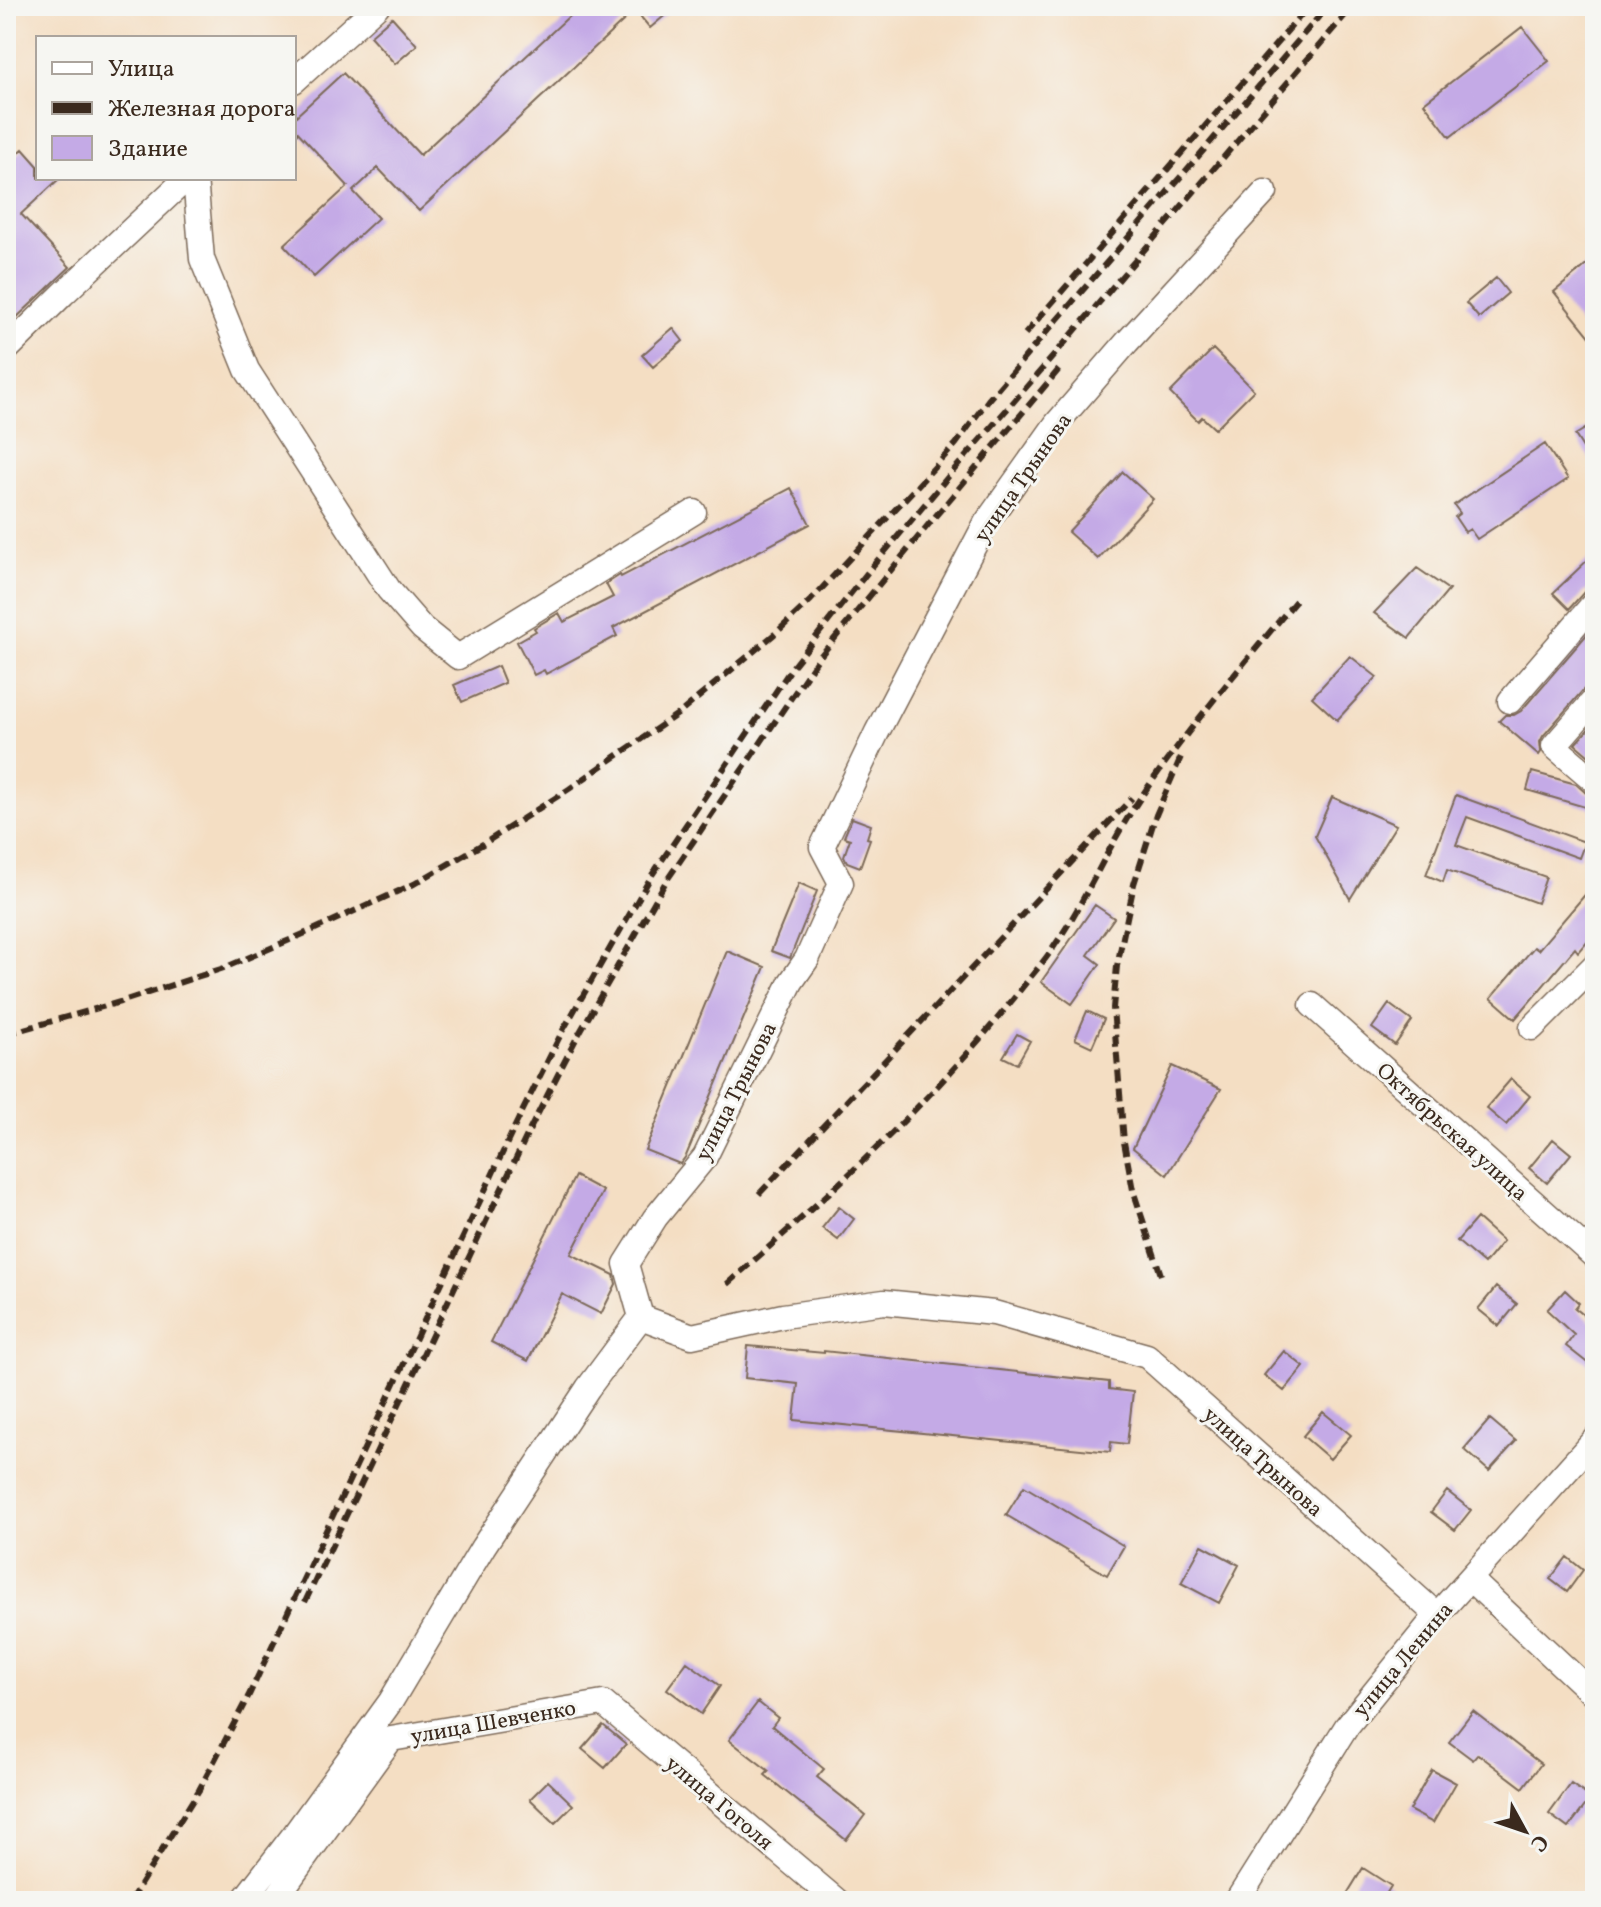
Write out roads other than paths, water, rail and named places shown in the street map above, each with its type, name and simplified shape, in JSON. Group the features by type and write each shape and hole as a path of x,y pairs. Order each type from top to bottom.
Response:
{"street":[{"path":"296,79 377,6"},
{"path":"6,350 185,180"},
{"path":"195,180 202,259 247,370 389,590 422,628 458,657 694,512"},
{"name":"улица Трынова","path":"1265,192 1057,423 986,523 877,732 822,847 841,883 807,959 791,982 705,1157 655,1218 626,1264 641,1317 692,1336 783,1316 884,1302 994,1313 1147,1356 1437,1615"},
{"path":"1510,701 1595,602"},
{"path":"1595,699 1554,746 1595,781"},
{"path":"1532,1028 1595,965"},
{"name":"Октябрьская улица","path":"1312,1005 1595,1257"},
{"path":"243,1901 391,1701 483,1547 588,1388 641,1317"},
{"name":"улица Ленина","path":"1237,1901 1347,1726 1437,1615 1595,1439"},
{"path":"1470,1579 1595,1696"},
{"name":"улица Шевченко","path":"274,1901 391,1739 603,1703"},
{"name":"улица Гоголя","path":"603,1703 837,1901"}],"railway":[{"path":"1025,334 1309,6"},
{"path":"6,1034 120,1002 224,968 414,884 569,789 682,711 811,600 956,444 988,400 1328,6"},
{"path":"130,1901 199,1790 250,1693 516,1124 562,1032 652,875 793,666 871,568 1353,6"},
{"path":"305,1602 529,1131 576,1039 665,883 817,660 1061,367"},
{"path":"727,1284 879,1146 985,1033 1055,945 1126,820 1155,776 1298,598"},
{"path":"1161,1275 1133,1190 1124,1142 1113,1008 1117,966 1134,884 1156,815 1183,752"},
{"path":"759,1194 1132,798"}]}
